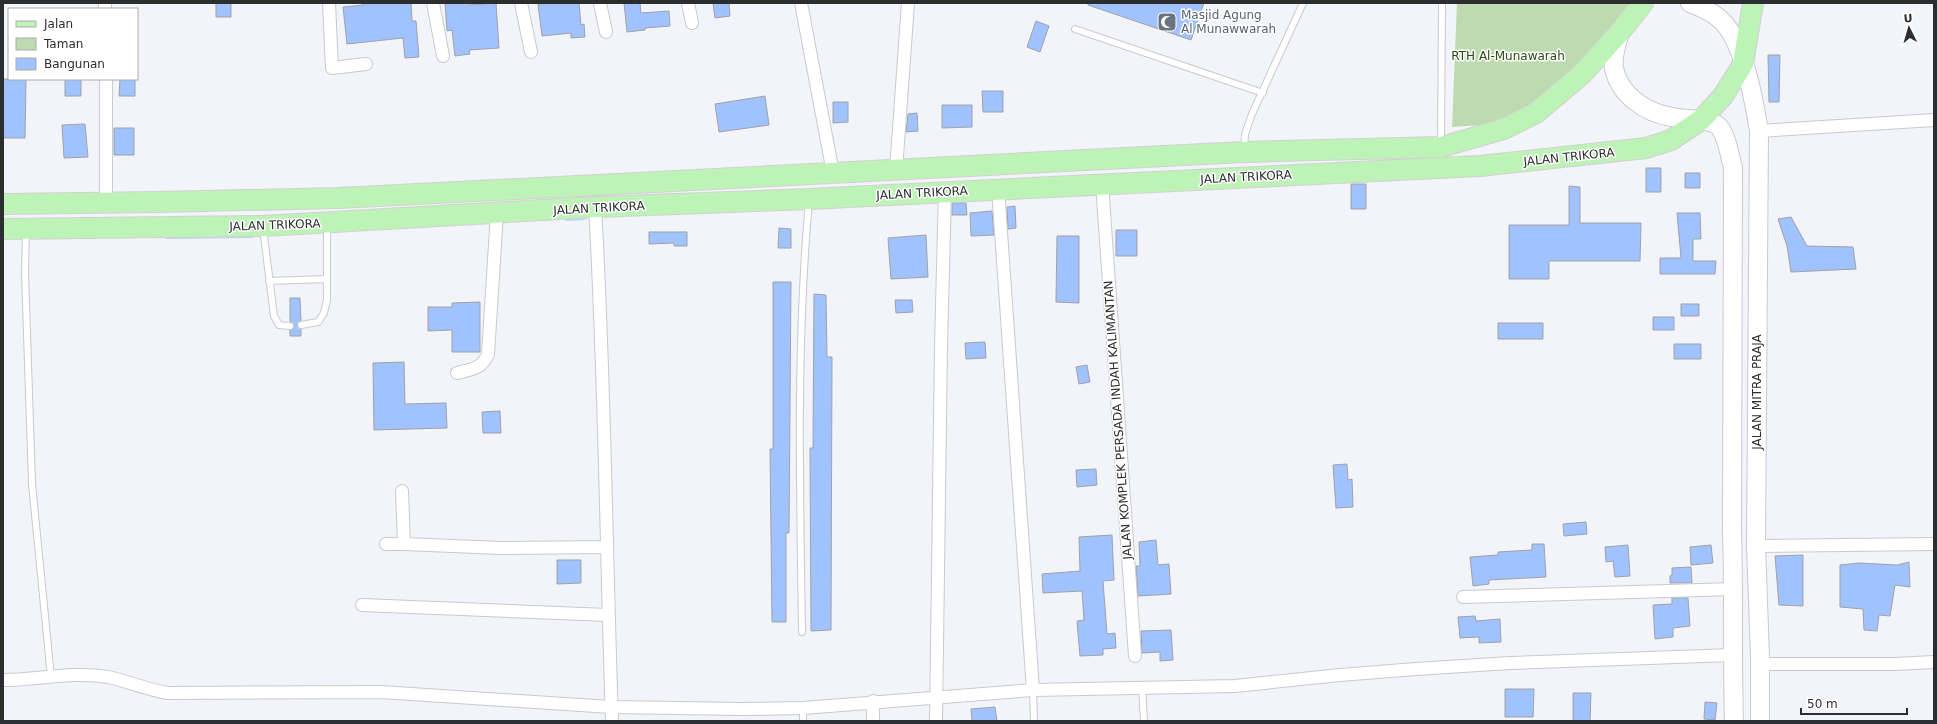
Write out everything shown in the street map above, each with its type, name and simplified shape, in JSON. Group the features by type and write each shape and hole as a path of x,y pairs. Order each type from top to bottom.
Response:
{"main road":[{"name":"JALAN TRIKORA","path":"3,229 26,233 263,226 658,204 809,200 945,191 1480,166 1646,148 1671,140 1701,120 1723,96 1743,64 1753,3"},
{"name":"JALAN TRIKORA","path":"3,204 106,204 339,198 1244,152 1441,147 1504,130 1536,114 1582,74 1645,5"},
{"path":"1243,177 1244,152"},
{"path":"656,182 658,204"}],"street":[{"path":"329,3 332,68 366,64"},
{"path":"433,3 443,56"},
{"path":"521,3 531,52"},
{"path":"600,3 606,32"},
{"path":"688,3 692,23"},
{"path":"801,3 832,173"},
{"path":"896,170 908,3"},
{"name":"JALAN MITRA PRAJA","path":"1690,3 1708,10 1722,20 1737,45 1754,97 1759,131 1756,546 1760,664 1760,721"},
{"name":"JALAN MITRA PRAJA","path":"1620,32 1615,52 1614,68 1619,83 1626,92 1638,104 1652,111 1671,117 1701,120 1717,125 1724,135 1733,168 1732,531 1734,589 1732,655 1734,721"},
{"path":"106,80 106,204"},
{"path":"1759,131 1934,120"},
{"name":"JALAN KOMPLEK PERSADA INDAH KALIMANTAN","path":"1102,184 1135,656"},
{"path":"998,189 1033,690"},
{"path":"936,721 935,696 945,191"},
{"path":"596,207 602,319 606,548 612,721"},
{"path":"457,373 477,368 484,363 488,354 497,213"},
{"path":"402,491 404,544"},
{"path":"386,544 501,548 606,548"},
{"path":"1756,546 1934,544"},
{"path":"1463,597 1734,589"},
{"path":"362,605 608,615"},
{"path":"3,680 78,675 108,677 156,691 168,692 381,692 611,706 742,709 803,708 935,696 1033,690 1235,686 1340,674 1510,663 1732,655"},
{"path":"1760,664 1895,664 1934,662"},
{"path":"873,702 873,721"}],"lane":[{"path":"1244,152 1245,134 1252,114 1263,93 1303,3"},
{"path":"1441,147 1442,3"},
{"path":"1075,29 1263,93"},
{"path":"802,632 800,485 801,381 804,261 809,200"},
{"path":"301,325 318,322 324,313 327,300 327,223"},
{"path":"263,226 274,316 279,325 290,326"},
{"path":"26,233 25,273 32,484 51,677"},
{"path":"269,281 326,279"},
{"path":"1142,688 1144,721"},
{"path":"1033,690 1034,721"},
{"path":"803,708 803,721"}],"green space":[{"name":"RTH Al-Munawarah","path":"1457,3 1637,3 1612,34 1568,72 1550,92 1516,113 1483,125 1452,127"}],"building":[{"path":"216,3 231,3 231,17 216,17"},
{"path":"363,3 411,3 412,21 416,21 419,57 405,58 403,38 347,44 343,7 363,5"},
{"path":"445,3 469,3 470,5 496,3 499,48 469,50 470,54 455,56 452,30 447,31"},
{"path":"579,3 581,25 584,24 585,37 571,38 571,33 542,36 538,4"},
{"path":"624,3 640,3 641,13 669,11 670,26 645,28 645,30 627,32"},
{"path":"713,3 729,3 730,16 715,18"},
{"name":"Masjid Agung Al Munawwarah","path":"1088,3 1204,3 1191,40 1088,5"},
{"path":"1036,21 1049,26 1040,52 1027,47"},
{"path":"1768,55 1780,55 1779,102 1769,102"},
{"path":"3,79 26,80 25,138 3,138"},
{"path":"65,80 81,80 81,96 65,96"},
{"path":"120,80 135,80 135,96 119,96"},
{"path":"982,91 1003,91 1003,112 983,112"},
{"path":"765,96 769,125 719,132 715,104"},
{"path":"833,102 848,102 848,122 833,123"},
{"path":"942,105 972,105 972,127 942,128"},
{"path":"917,113 918,131 906,132 908,114"},
{"path":"85,124 88,157 64,158 62,125"},
{"path":"114,128 134,128 134,155 114,155"},
{"path":"1646,168 1661,168 1661,192 1646,192"},
{"path":"1685,173 1700,173 1700,188 1685,188"},
{"path":"1351,184 1366,184 1366,209 1351,209"},
{"path":"1569,186 1580,187 1580,223 1641,223 1640,261 1549,261 1549,279 1509,279 1509,225 1569,225"},
{"path":"952,203 966,203 967,215 952,215"},
{"path":"1015,206 1016,228 1008,229 1007,207"},
{"path":"992,211 994,235 971,236 970,213"},
{"path":"1677,213 1700,213 1701,239 1693,239 1693,261 1716,261 1715,274 1660,274 1660,258 1681,258"},
{"path":"1791,217 1807,246 1853,247 1856,269 1791,272 1787,246 1778,219"},
{"path":"779,228 791,229 791,248 778,248"},
{"path":"1116,230 1137,230 1137,256 1116,256"},
{"path":"649,232 687,232 687,246 674,246 674,243 649,244"},
{"path":"926,235 928,277 891,279 888,238"},
{"path":"1057,236 1079,236 1079,303 1056,302"},
{"path":"773,282 791,282 789,533 786,533 786,622 772,622 770,449 773,449"},
{"path":"814,294 826,295 827,357 832,357 831,630 811,631 810,448 813,448"},
{"path":"290,298 300,298 301,320 297,325 301,329 301,336 290,336 290,330 294,326 290,321"},
{"path":"895,300 912,300 913,312 896,313"},
{"path":"480,302 480,352 452,352 452,330 428,331 428,307 452,307 452,303"},
{"path":"1681,304 1699,304 1699,316 1681,316"},
{"path":"1653,317 1674,317 1674,330 1653,330"},
{"path":"1498,323 1543,323 1543,339 1498,339"},
{"path":"985,342 986,358 966,359 965,343"},
{"path":"1674,344 1701,344 1701,359 1674,359"},
{"path":"404,362 405,404 446,403 447,428 374,430 373,363"},
{"path":"1087,365 1090,382 1079,384 1076,367"},
{"path":"500,411 501,433 483,433 482,412"},
{"path":"1347,464 1348,480 1352,479 1353,507 1336,508 1333,465"},
{"path":"1096,469 1097,485 1077,487 1076,470"},
{"path":"1586,522 1587,534 1564,536 1563,524"},
{"path":"1112,535 1114,580 1103,581 1107,634 1115,633 1116,648 1103,649 1103,655 1080,656 1077,621 1084,620 1082,591 1043,593 1042,574 1080,571 1079,537"},
{"path":"1156,540 1158,565 1169,564 1171,594 1138,596 1136,566 1140,566 1139,542"},
{"path":"1532,544 1544,544 1546,577 1489,580 1489,584 1473,586 1470,557 1498,555 1498,552 1532,550"},
{"path":"1628,545 1630,576 1615,577 1613,561 1606,562 1605,547"},
{"path":"1711,545 1713,563 1691,565 1690,547"},
{"path":"1803,555 1803,606 1779,605 1775,556"},
{"path":"557,560 581,560 581,583 557,584"},
{"path":"1909,562 1910,587 1895,585 1890,616 1879,615 1877,631 1864,630 1863,609 1840,607 1840,565 1859,563 1897,565"},
{"path":"1691,567 1692,583 1670,583 1672,568"},
{"path":"1672,598 1688,598 1690,626 1673,628 1673,637 1655,639 1653,605 1672,604"},
{"path":"1475,616 1476,621 1500,619 1501,642 1479,643 1479,637 1460,638 1458,617"},
{"path":"1171,630 1173,660 1160,661 1160,652 1142,653 1141,631"},
{"path":"1505,689 1534,689 1533,717 1505,717"},
{"path":"1573,693 1591,693 1590,721 1573,721"},
{"path":"1705,702 1717,703 1715,720 1704,719"},
{"path":"995,707 997,721 972,721 971,709"}],"waterway":[{"path":"567,219 584,218"},
{"path":"167,237 252,236"}],"place":[{"name":"Masjid Agung Al Munawwarah","path":"1167,22"}]}
